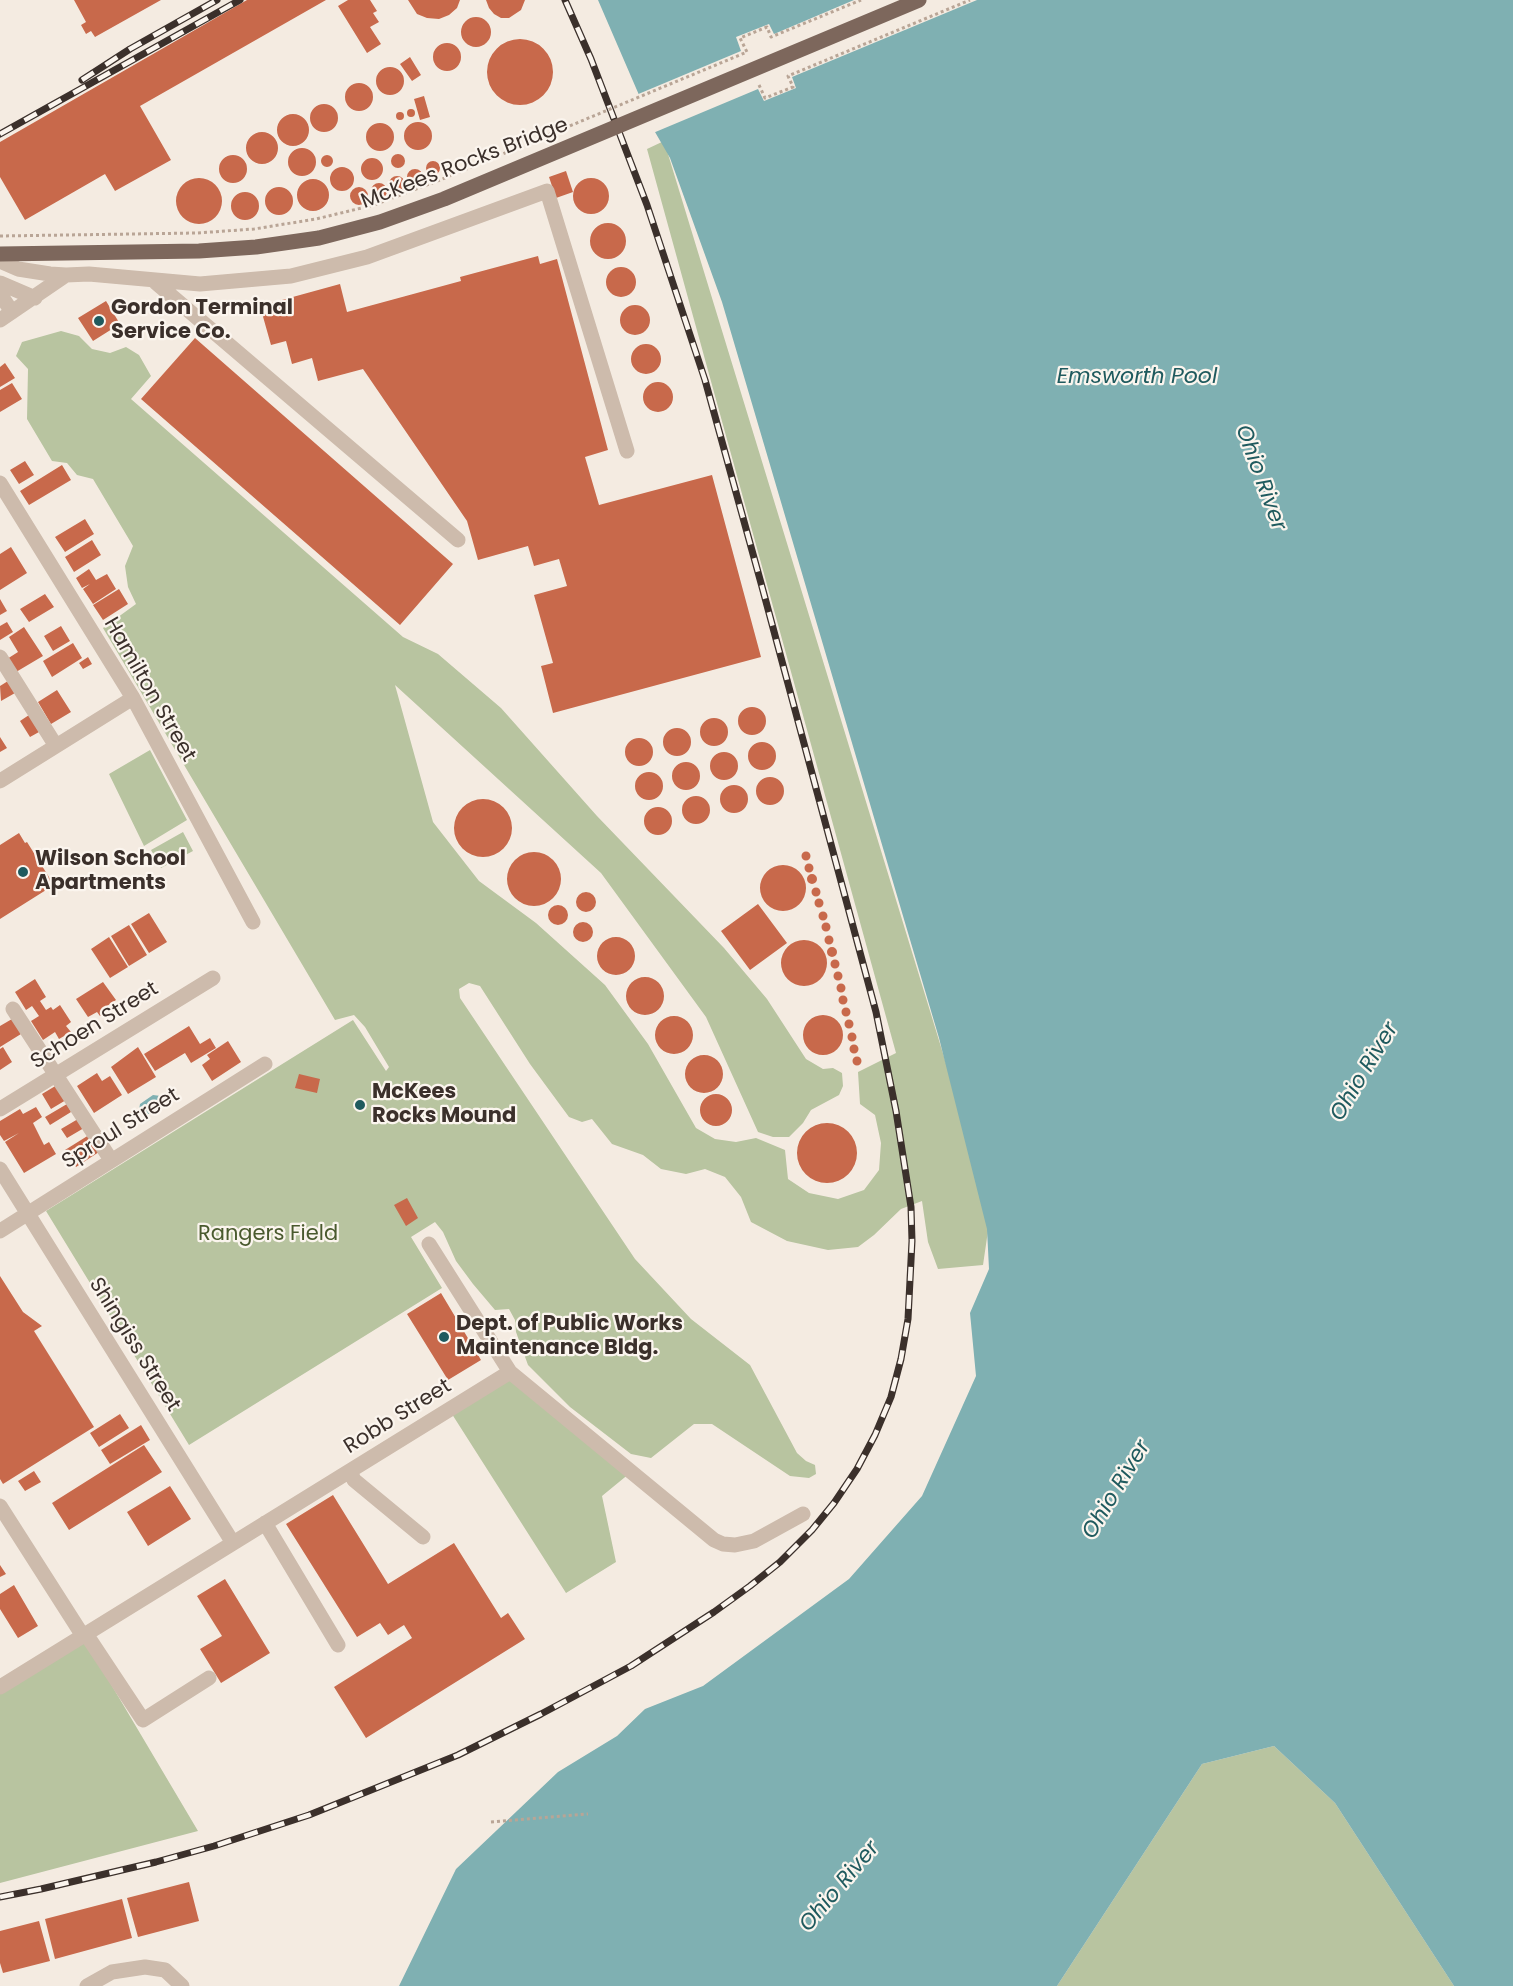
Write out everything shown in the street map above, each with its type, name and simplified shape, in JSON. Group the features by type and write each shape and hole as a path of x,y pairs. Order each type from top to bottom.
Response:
{"main road":[{"name":"McKees Rocks Bridge","path":"0,254 199,251 256,247 319,238 380,222 444,199 919,0"}],"street":[{"path":"0,261 18,269 64,276 89,274 200,284 291,276 367,257 547,191 627,451"},
{"path":"0,294 6,316 64,276"},
{"path":"154,281 458,540"},
{"path":"0,283 35,298"},
{"name":"Hamilton Street","path":"0,483 133,698 253,922"},
{"path":"0,657 56,746"},
{"path":"0,781 133,698"},
{"name":"Schoen Street","path":"0,1109 213,978"},
{"path":"13,1009 111,1160"},
{"name":"Sproul Street","path":"0,1231 265,1064"},
{"name":"Shingiss Street","path":"0,1169 233,1543"},
{"path":"429,1244 510,1371 714,1540 723,1544 735,1545 754,1541 802,1514"},
{"name":"Robb Street","path":"1,1685 510,1371"},
{"path":"350,1471 354,1480 423,1537"},
{"path":"0,1506 142,1720 209,1678"},
{"path":"265,1523 338,1645"},
{"path":"87,1986 112,1972 145,1967 165,1970 182,1986"}],"path":[{"path":"0,236 254,229 316,219 374,205 440,180 747,52 740,38 767,27 771,37 861,0"},
{"path":"491,1822 588,1814"}],"green space":[{"name":"Rangers Field","path":"664,141 982,1181 989,1224 983,1265 938,1269 928,1242 922,1201 901,1209 858,1247 828,1250 787,1241 751,1222 741,1197 725,1177 705,1169 686,1174 661,1169 643,1155 612,1144 592,1119 582,1122 569,1117 530,1064 480,986 469,983 459,989 460,998 635,1259 691,1319 750,1365 797,1453 815,1465 816,1474 809,1478 790,1476 712,1424 694,1424 651,1458 631,1454 570,1407 528,1365 516,1332 515,1320 509,1309 495,1310 456,1261 443,1232 435,1222 411,1237 442,1288 189,1445 46,1211 353,1020 386,1071 389,1067 365,1027 354,1015 335,1020 103,628 136,604 128,587 125,566 133,546 93,479 77,475 67,463 52,461 27,419 28,369 16,356 22,342 61,331 79,336 92,349 110,353 126,347 139,355 151,376 131,399 403,637 438,654 501,708 597,816 724,948 767,999 806,1059 823,1069 833,1068 842,1073 843,1086 839,1095 811,1110 803,1123 789,1137 773,1137 758,1132 706,1017 601,873 395,685 433,822 479,881 536,923 605,985 648,1044 696,1128 715,1139 736,1142 756,1138 785,1150 788,1179 809,1193 838,1199 864,1190 879,1170 881,1143 875,1115 860,1104 858,1072 896,1053 647,149"},
{"path":"150,750 187,820 144,846 109,774"},
{"path":"183,832 193,851 161,868 151,850"},
{"path":"510,1374 630,1473 602,1496 616,1562 566,1593 450,1411"},
{"path":"83,1637 198,1831 0,1883 0,1688"},
{"path":"1274,1746 1335,1803 1454,1986 1057,1986 1202,1764"}],"water":[{"name":"Emsworth Pool","path":"598,0 1513,0 1513,1986 1454,1986 1335,1803 1274,1746 1202,1764 1057,1986 399,1986 456,1869 558,1772 617,1736 645,1709 703,1686 849,1579 922,1496 976,1376 970,1313 989,1269 987,1229 939,1038 722,302 670,158 655,132"},
{"path":"153,1095 161,1096 163,1103 150,1114 144,1114 139,1110 140,1104"}],"pier":[{"path":"854,0 977,0 792,77 796,88 764,101 758,89 653,133 636,95 741,51 736,37 769,24 774,34"}],"building":[{"path":"74,0 161,0 95,37 91,31 86,34 81,25 86,22"},
{"path":"247,0 326,0 140,106 171,160 115,191 105,174 25,220 0,177 0,142"},
{"path":"348,0 370,0 377,11 373,13 379,22 370,27 381,44 367,53 338,6"},
{"path":"408,0 460,0 457,8 449,15 439,19 417,14"},
{"path":"486,0 525,0 521,10 509,18 501,18 489,8"},
{"path":"476,17 487,21 491,32 487,43 476,47 465,43 461,32 465,21"},
{"path":"520,39 532,42 543,49 550,60 553,72 550,84 543,95 532,102 520,105 508,102 497,95 490,84 487,72 490,60 497,49 508,42"},
{"path":"447,43 457,47 461,57 457,67 447,71 437,67 433,57 437,47"},
{"path":"410,57 421,75 412,81 400,64"},
{"path":"390,67 400,71 404,81 400,91 390,95 380,91 376,81 380,71"},
{"path":"359,83 369,87 373,97 369,107 359,111 349,107 345,97 349,87"},
{"path":"424,96 430,117 420,120 414,99"},
{"path":"324,104 334,108 338,118 334,128 324,132 314,128 310,118 314,108"},
{"path":"411,109 415,113 411,117 407,113"},
{"path":"400,112 404,116 400,120 396,116"},
{"path":"293,114 304,119 309,130 304,141 293,146 282,141 277,130 282,119"},
{"path":"418,122 428,126 432,136 428,146 418,150 408,146 404,136 408,126"},
{"path":"380,123 390,127 394,137 390,147 380,151 370,147 366,137 370,127"},
{"path":"262,132 273,137 278,148 273,159 262,164 251,159 246,148 251,137"},
{"path":"302,148 312,152 316,162 312,172 302,176 292,172 288,162 292,152"},
{"path":"395,154 401,154 405,161 401,168 395,168 391,164 391,158"},
{"path":"233,155 243,159 247,169 243,179 233,183 223,179 219,169 223,159"},
{"path":"329,155 333,161 329,167 325,167 321,159"},
{"path":"372,158 380,161 383,169 380,177 372,180 364,177 361,169 364,161"},
{"path":"430,161 436,161 440,168 436,175 430,175 426,171 426,165"},
{"path":"342,167 350,171 354,179 350,187 342,191 334,187 330,179 334,171"},
{"path":"415,169 421,171 423,177 421,183 415,185 409,183 407,177 409,171"},
{"path":"566,171 573,192 556,198 549,177"},
{"path":"397,176 403,178 405,184 403,190 397,192 391,190 389,184 391,178"},
{"path":"199,178 208,179 216,184 221,192 221,210 216,218 208,223 199,224 190,223 182,218 177,210 176,201 177,192 182,184 190,179"},
{"path":"591,178 604,183 609,196 604,209 591,214 578,209 573,196 578,183"},
{"path":"313,179 324,184 329,195 324,206 313,211 302,206 297,195 302,184"},
{"path":"376,183 382,183 387,191 385,197 376,199 371,194 371,188"},
{"path":"279,187 289,191 293,201 289,211 279,215 269,211 265,201 269,191"},
{"path":"359,187 365,190 368,196 365,202 359,205 353,202 350,196 353,190"},
{"path":"245,192 255,196 259,206 255,216 245,220 235,216 231,206 235,196"},
{"path":"608,223 621,228 626,241 621,254 608,259 595,254 590,241 595,228"},
{"path":"538,256 540,264 557,259 608,450 585,457 599,505 712,475 761,657 553,713 541,666 553,663 534,595 567,586 559,559 534,566 528,546 478,560 467,521 363,369 318,381 312,358 292,364 286,341 271,345 260,306 340,284 347,312 461,281 460,277"},
{"path":"621,267 632,271 636,282 632,293 621,297 610,293 606,282 610,271"},
{"name":"Gordon Terminal Service Co.","path":"106,301 120,324 93,341 78,318"},
{"path":"635,305 646,309 650,320 646,331 635,335 624,331 620,320 624,309"},
{"path":"195,338 453,564 400,625 141,399"},
{"path":"646,344 657,348 661,359 657,370 646,374 635,370 631,359 635,348"},
{"path":"5,363 15,378 0,387 0,367"},
{"path":"658,382 669,386 673,397 669,408 658,412 647,408 643,397 647,386"},
{"path":"12,383 22,399 0,412 0,390"},
{"path":"25,461 34,475 19,484 10,470"},
{"path":"62,465 71,480 29,505 20,491"},
{"path":"85,519 94,534 65,552 55,537"},
{"path":"92,540 101,555 74,572 65,557"},
{"path":"11,547 27,573 0,590 0,554"},
{"path":"89,569 96,580 107,574 116,589 93,604 83,589 90,584 82,588 76,578"},
{"path":"119,589 128,604 103,620 93,605"},
{"path":"45,594 54,607 29,622 20,609"},
{"path":"0,599 7,611 0,615"},
{"path":"7,622 13,632 0,640 0,626"},
{"path":"61,626 70,641 53,651 44,636"},
{"path":"24,627 43,656 16,672 7,659 18,652 9,637"},
{"path":"73,643 82,658 52,677 43,661"},
{"path":"88,657 92,664 83,669 79,663"},
{"path":"8,681 15,693 1,701 0,686"},
{"path":"57,690 71,712 51,724 38,702"},
{"path":"752,707 762,711 766,721 762,731 752,735 742,731 738,721 742,711"},
{"path":"29,715 39,732 30,737 20,721"},
{"path":"714,718 724,722 728,732 724,742 714,746 704,742 700,732 704,722"},
{"path":"677,728 687,732 691,742 687,752 677,756 667,752 663,742 667,732"},
{"path":"0,737 7,748 0,752"},
{"path":"639,738 649,742 653,752 649,762 639,766 629,762 625,752 629,742"},
{"path":"762,742 772,746 776,756 772,766 762,770 752,766 748,756 752,746"},
{"path":"724,752 734,756 738,766 734,776 724,780 714,776 710,766 714,756"},
{"path":"686,762 696,766 700,776 696,786 686,790 676,786 672,776 676,766"},
{"path":"649,772 659,776 663,786 659,796 649,800 639,796 635,786 639,776"},
{"path":"770,777 780,781 784,791 780,801 770,805 760,801 756,791 760,781"},
{"path":"734,785 744,789 748,799 744,809 734,813 724,809 720,799 724,789"},
{"path":"696,796 706,800 710,810 706,820 696,824 686,820 682,810 686,800"},
{"path":"477,799 489,799 504,807 512,822 512,834 504,849 489,857 477,857 462,849 454,834 454,822 462,807"},
{"path":"658,807 668,811 672,821 668,831 658,835 648,831 644,821 648,811"},
{"name":"Wilson School Apartments","path":"19,833 54,885 0,919 0,845"},
{"path":"806,851 811,856 806,861 801,856"},
{"path":"529,852 539,852 549,856 557,864 561,879 557,894 549,902 539,906 529,906 519,902 511,894 507,884 507,874 511,864 519,856"},
{"path":"809,863 814,868 809,873 804,868"},
{"path":"783,865 792,866 799,872 805,879 805,897 799,904 792,910 783,911 774,910 767,904 761,897 760,888 761,879 767,872 774,866"},
{"path":"812,874 817,879 812,884 807,879"},
{"path":"816,887 821,892 816,897 811,892"},
{"path":"586,892 593,895 596,902 593,909 586,912 579,909 576,902 579,895"},
{"path":"819,898 824,903 819,908 814,903"},
{"path":"758,904 787,943 750,970 721,931"},
{"path":"558,905 565,908 568,915 565,922 558,925 551,922 548,915 551,908"},
{"path":"823,911 828,916 823,921 818,916"},
{"path":"149,913 167,942 149,953 131,924"},
{"path":"583,922 590,925 593,932 590,939 583,942 576,939 573,932 576,925"},
{"path":"826,922 831,927 826,932 821,927"},
{"path":"129,925 147,955 129,966 111,936"},
{"path":"829,935 834,940 829,945 824,940"},
{"path":"109,937 128,967 110,978 91,949"},
{"path":"616,937 629,943 635,956 629,969 616,975 603,969 597,956 603,943"},
{"path":"804,940 820,947 827,963 820,979 804,986 788,979 781,963 788,947"},
{"path":"832,947 837,952 832,957 827,952"},
{"path":"835,959 840,964 835,969 830,964"},
{"path":"838,971 843,976 838,981 833,976"},
{"path":"645,977 658,983 664,996 658,1009 645,1015 632,1009 626,996 632,983"},
{"path":"35,979 46,997 40,1001 46,1010 51,1007 53,1010 60,1005 71,1022 66,1026 71,1032 59,1039 55,1032 43,1040 31,1021 39,1016 32,1006 26,1010 15,992"},
{"path":"103,982 116,1000 107,1006 109,1010 100,1016 97,1012 88,1017 76,999"},
{"path":"841,983 846,988 841,993 836,988"},
{"path":"843,995 848,1000 843,1005 838,1000"},
{"path":"846,1007 851,1012 846,1017 841,1012"},
{"path":"823,1015 831,1016 837,1021 842,1027 842,1043 837,1049 831,1054 823,1055 815,1054 809,1049 804,1043 803,1035 804,1027 809,1021 815,1016"},
{"path":"674,1016 687,1022 693,1035 687,1048 674,1054 661,1048 655,1035 661,1022"},
{"path":"12,1019 21,1034 0,1047 0,1026"},
{"path":"849,1019 854,1024 849,1029 844,1024"},
{"path":"189,1026 200,1044 210,1038 216,1048 191,1063 185,1053 155,1071 144,1054"},
{"path":"852,1032 857,1037 852,1042 847,1037"},
{"path":"228,1041 241,1062 212,1081 202,1065 210,1059 207,1055"},
{"path":"854,1044 859,1049 854,1054 849,1049"},
{"path":"3,1047 12,1062 0,1070 0,1049"},
{"path":"138,1047 156,1077 128,1094 111,1067"},
{"path":"704,1055 717,1061 723,1074 717,1087 704,1093 691,1087 685,1074 691,1061"},
{"path":"857,1056 862,1061 857,1066 852,1061"},
{"path":"97,1073 102,1081 110,1076 122,1095 94,1113 77,1086"},
{"path":"299,1074 320,1079 317,1093 295,1088"},
{"path":"57,1085 66,1100 51,1109 42,1094"},
{"path":"716,1094 727,1099 732,1110 727,1121 716,1126 705,1121 700,1110 705,1099"},
{"path":"67,1104 71,1112 50,1125 45,1117"},
{"path":"36,1107 42,1117 33,1123 44,1145 49,1142 56,1154 24,1173 5,1142 19,1133 4,1141 0,1135 0,1121 20,1109 23,1114"},
{"path":"134,1110 139,1119 133,1123 127,1114"},
{"path":"78,1119 84,1128 67,1138 61,1129"},
{"path":"821,1123 833,1123 844,1128 852,1136 857,1153 855,1165 844,1178 833,1183 821,1183 810,1178 802,1170 797,1159 797,1147 802,1136 810,1128"},
{"path":"89,1135 99,1152 76,1167 65,1150"},
{"path":"407,1198 418,1218 406,1226 394,1205"},
{"path":"0,1276 23,1312 42,1326 34,1331 94,1427 3,1484 0,1479"},
{"name":"Dept. of Public Works Maintenance Bldg.","path":"441,1293 481,1360 448,1380 407,1314"},
{"path":"120,1414 129,1428 99,1447 90,1433"},
{"path":"141,1425 150,1440 110,1464 101,1450"},
{"path":"144,1445 162,1472 69,1530 52,1503"},
{"path":"34,1471 41,1482 25,1491 18,1481"},
{"path":"170,1486 191,1519 148,1546 127,1512"},
{"path":"333,1495 388,1584 454,1543 501,1618 508,1613 525,1639 366,1738 334,1687 412,1638 404,1625 388,1635 380,1623 357,1637 286,1524"},
{"path":"0,1565 6,1574 0,1577"},
{"path":"225,1579 270,1653 221,1683 200,1649 222,1636 197,1596"},
{"path":"14,1585 38,1626 18,1638 0,1609 0,1594"},
{"path":"189,1882 199,1921 138,1937 127,1898"},
{"path":"122,1899 132,1938 55,1959 45,1919"},
{"path":"39,1921 50,1961 3,1973 0,1963 0,1931"}],"railway":[{"path":"82,80 130,49 217,0"},
{"path":"0,134 240,0"},
{"path":"0,1897 156,1862 309,1815 458,1755 631,1666 750,1586 780,1562 812,1530 857,1469 891,1397 908,1319 912,1241 911,1207 896,1111 876,1012 705,380 647,205 591,59 565,0"}],"place":[{"name":"Gordon Terminal Service Co.","path":"99,321"},
{"name":"Wilson School Apartments","path":"23,872"},
{"name":"McKees Rocks Mound","path":"360,1105"},
{"name":"Dept. of Public Works Maintenance Bldg.","path":"444,1337"}],"water label":[{"name":"Ohio River","path":"1260,478"},
{"name":"Ohio River","path":"1365,1072"},
{"name":"Ohio River","path":"1117,1490"},
{"name":"Ohio River","path":"840,1887"}]}
